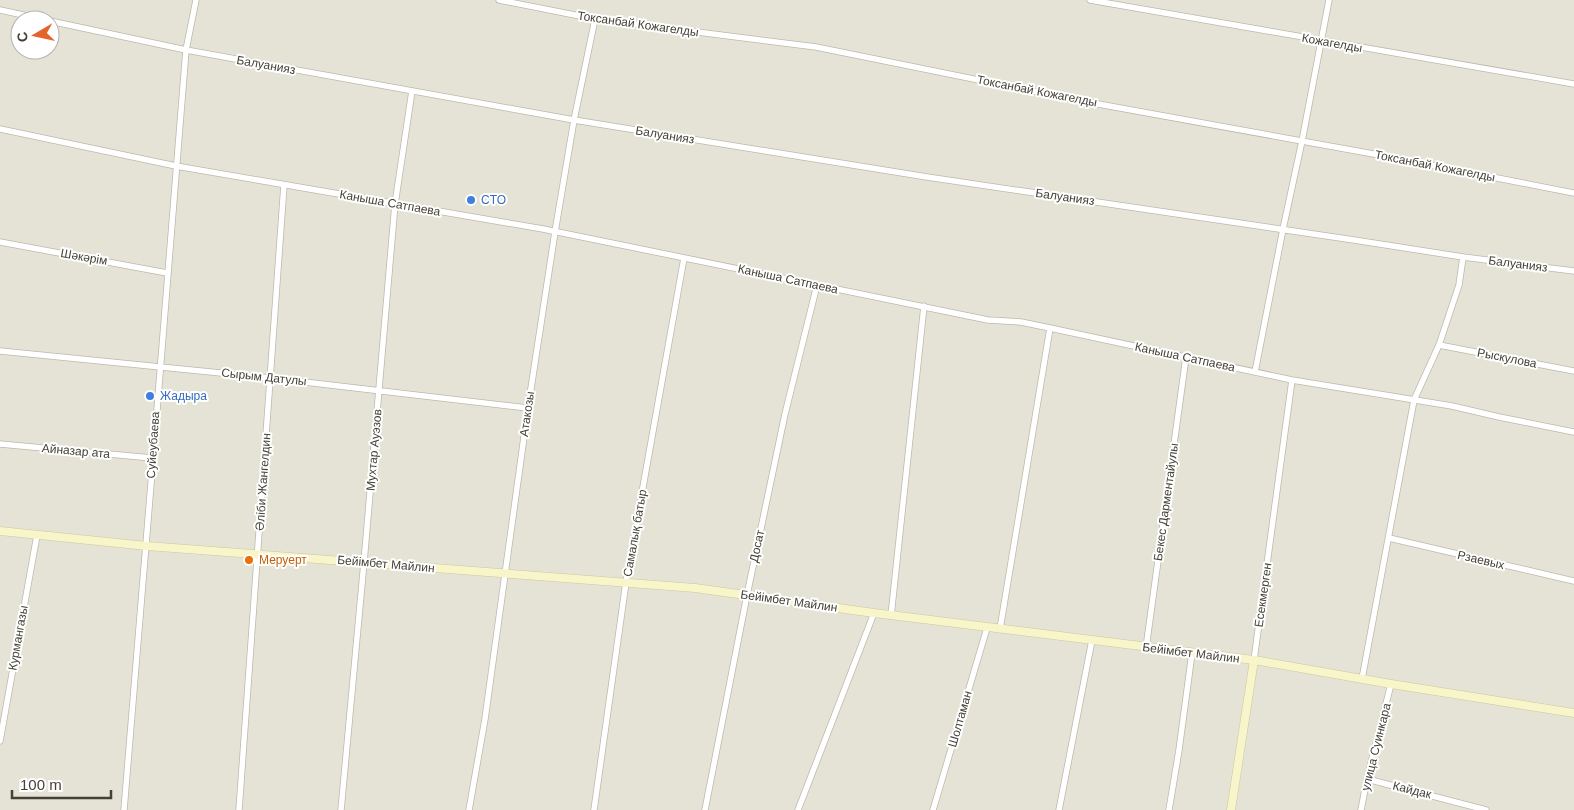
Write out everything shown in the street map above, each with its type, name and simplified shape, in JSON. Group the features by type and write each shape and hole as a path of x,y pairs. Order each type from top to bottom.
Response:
{"street":[{"name":"Суйеубаева","path":"124,810 186,50 196,0"},
{"name":"Токсанбай Кожагелды","path":"499,0 595,19 816,47 1078,100 1379,154 1574,193"},
{"name":"Кожагелды","path":"1090,0 1574,84"},
{"path":"1255,372 1329,0"},
{"name":"Атакозы","path":"469,810 485,718 504,573 555,232 574,120 595,19"},
{"name":"Балуанияз","path":"60,23 186,50 574,120 918,175 1463,257 1574,271"},
{"name":"Мухтар Ауэзов","path":"341,810 395,204 412,91"},
{"name":"Каныша Сатпаева","path":"0,129 176,166 555,232 988,320 1021,322 1292,380 1452,406 1574,432"},
{"name":"Әліби Жангелдин","path":"239,810 284,185"},
{"name":"Шәкәрім","path":"0,242 167,273"},
{"path":"1362,679 1414,400 1440,345 1459,285 1463,257"},
{"name":"Самалық батыр","path":"594,810 626,582 684,258"},
{"name":"Досат","path":"705,810 785,414 817,285"},
{"path":"891,616 924,306"},
{"path":"1000,629 1050,328"},
{"name":"Рыскулова","path":"1440,345 1574,370"},
{"name":"Сырым Датулы","path":"0,351 160,366 528,408"},
{"name":"Бекес Дарментайулы","path":"1146,648 1186,358"},
{"name":"Eсекмерген","path":"1231,810 1254,660 1292,380"},
{"name":"Айназар ата","path":"0,444 152,458"},
{"name":"Бейімбет Майлин","path":"0,531 146,546 695,588 891,616 1254,660 1574,713"},
{"name":"Курмангазы","path":"0,741 36,535"},
{"name":"Рзаевых","path":"1388,538 1574,581"},
{"path":"798,810 874,613"},
{"name":"Шолтаман","path":"933,810 987,628"},
{"path":"1059,810 1092,640"},
{"path":"1168,810 1179,750 1192,652"},
{"name":"улица Суинкара","path":"1361,810 1391,684"},
{"name":"Кайдак","path":"1367,779 1486,810"}],"shaded area":[{"path":"0,0 1574,0 1574,810 0,810"}],"place":[{"name":"CTO","path":"471,200"},
{"name":"Жадыра","path":"150,396"},
{"name":"Меруерт","path":"249,560"}]}
